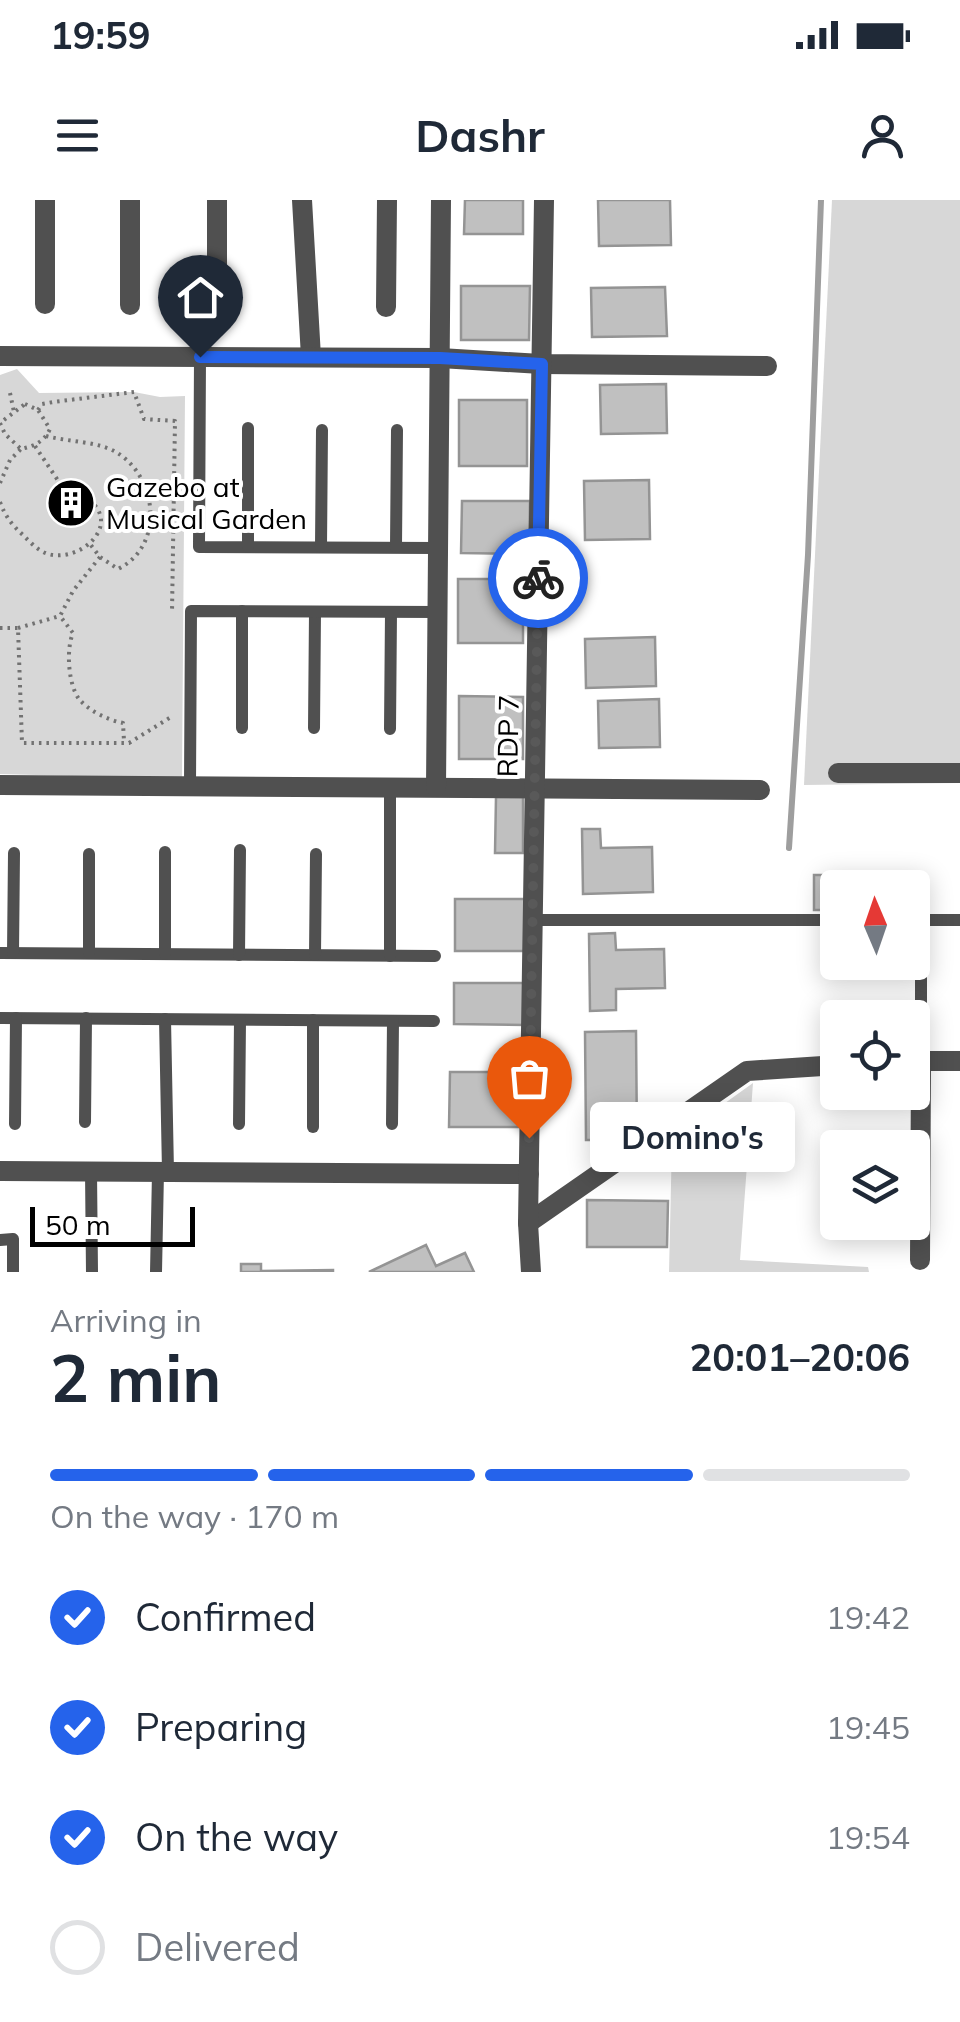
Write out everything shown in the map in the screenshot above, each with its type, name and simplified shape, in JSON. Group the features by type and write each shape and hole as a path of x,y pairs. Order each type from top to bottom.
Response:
{"street":[{"path":"44,304 45,200"},
{"path":"130,200 130,305"},
{"path":"217,200 217,304"},
{"path":"302,200 311,357"},
{"path":"386,307 387,200"},
{"path":"436,787 441,200"},
{"name":"RDP 7","path":"531,1272 528,1222 544,200"},
{"path":"0,356 440,358 542,364 767,366"},
{"path":"838,773 960,773"},
{"path":"0,784 760,790"},
{"path":"930,1061 960,1061"},
{"path":"528,1222 747,1070 820,1067"},
{"path":"918,1110 920,1260"},
{"path":"0,1171 529,1174"}],"lane":[{"path":"200,357 199,547 438,548"},
{"path":"248,428 248,547"},
{"path":"321,547 322,430"},
{"path":"396,548 397,430"},
{"path":"190,786 191,611 438,612"},
{"path":"242,611 242,728"},
{"path":"314,728 315,612"},
{"path":"390,729 391,612"},
{"path":"390,786 390,956"},
{"path":"239,955 240,850"},
{"path":"165,852 165,954"},
{"path":"14,853 6,953 435,956"},
{"path":"89,954 90,854"},
{"path":"315,956 316,854"},
{"path":"533,920 820,920"},
{"path":"930,920 960,920"},
{"path":"0,1018 434,1021"},
{"path":"15,1124 16,1018"},
{"path":"85,1122 86,1018"},
{"path":"156,1272 164,1172 165,1019"},
{"path":"239,1124 240,1020"},
{"path":"313,1126 314,1020"},
{"path":"392,1124 393,1021"},
{"path":"91,1172 92,1272"},
{"path":"0,1240 12,1240 13,1272"}],"path":[{"path":"38,410 42,404 134,392 144,419 175,421 172,623"},
{"path":"10,393 14,412"},
{"path":"0,483 10,460 20,449 35,446 50,429 38,410 25,404 0,422 3,436 20,449"},
{"path":"46,436 111,450 143,478 150,506 142,549 118,569 100,557 90,544"},
{"path":"35,446 63,488"},
{"path":"0,502 9,522 36,548 47,554 70,554 90,544 98,534 102,519 97,505 88,499"},
{"path":"0,628 18,628 60,616 73,591 100,557"},
{"path":"60,616 73,633 69,652 79,698 97,713 123,723 124,743"},
{"path":"18,628 22,743 129,743 172,717"}],"shaded area":[{"path":"832,200 960,200 960,783 804,785"},
{"path":"17,369 39,393 185,396 182,779 0,774 0,375"},
{"path":"753,1083 740,1260 868,1267 869,1272 669,1272 672,1141"}],"building":[{"path":"465,200 523,200 523,234 464,234"},
{"path":"598,200 670,200 671,245 599,246"},
{"path":"461,286 530,286 529,340 461,340"},
{"path":"665,287 667,336 592,337 591,288"},
{"path":"666,384 667,433 601,434 600,385"},
{"path":"459,400 527,400 527,466 459,466"},
{"path":"649,480 650,539 585,540 584,481"},
{"name":"Gazebo at Musical Garden","path":"71,486 84,491 89,504 84,517 71,522 58,517 53,504 58,491"},
{"path":"462,501 530,501 529,554 461,553"},
{"path":"458,579 523,579 523,643 458,643"},
{"path":"655,637 656,686 586,688 585,639"},
{"path":"459,696 523,697 523,759 459,759"},
{"path":"659,699 660,747 599,748 598,701"},
{"path":"496,797 523,797 523,853 495,853"},
{"path":"582,829 600,829 601,848 652,847 653,892 583,894"},
{"path":"814,875 820,875 820,910 814,910"},
{"path":"455,899 528,899 528,951 455,951"},
{"path":"615,933 616,950 664,949 665,988 616,989 616,1010 590,1011 589,934"},
{"path":"454,983 524,983 524,1025 454,1024"},
{"path":"636,1031 637,1140 586,1140 585,1032"},
{"path":"450,1072 518,1072 518,1127 449,1127"},
{"path":"587,1200 668,1201 667,1247 587,1247"},
{"path":"426,1245 436,1266 465,1253 474,1272 369,1272"},
{"path":"241,1264 261,1264 261,1271 333,1272 241,1272"}],"waterway":[{"path":"789,848 808,555 821,200"}],"way so far":[{"path":"529,1138 538,578"}],"place":[{"name":"Gazebo at Musical Garden","path":"71,503"},
{"name":"Domino's","path":"529,1138"}],"route":[{"path":"200,357 440,358 542,364 538,578"}]}
